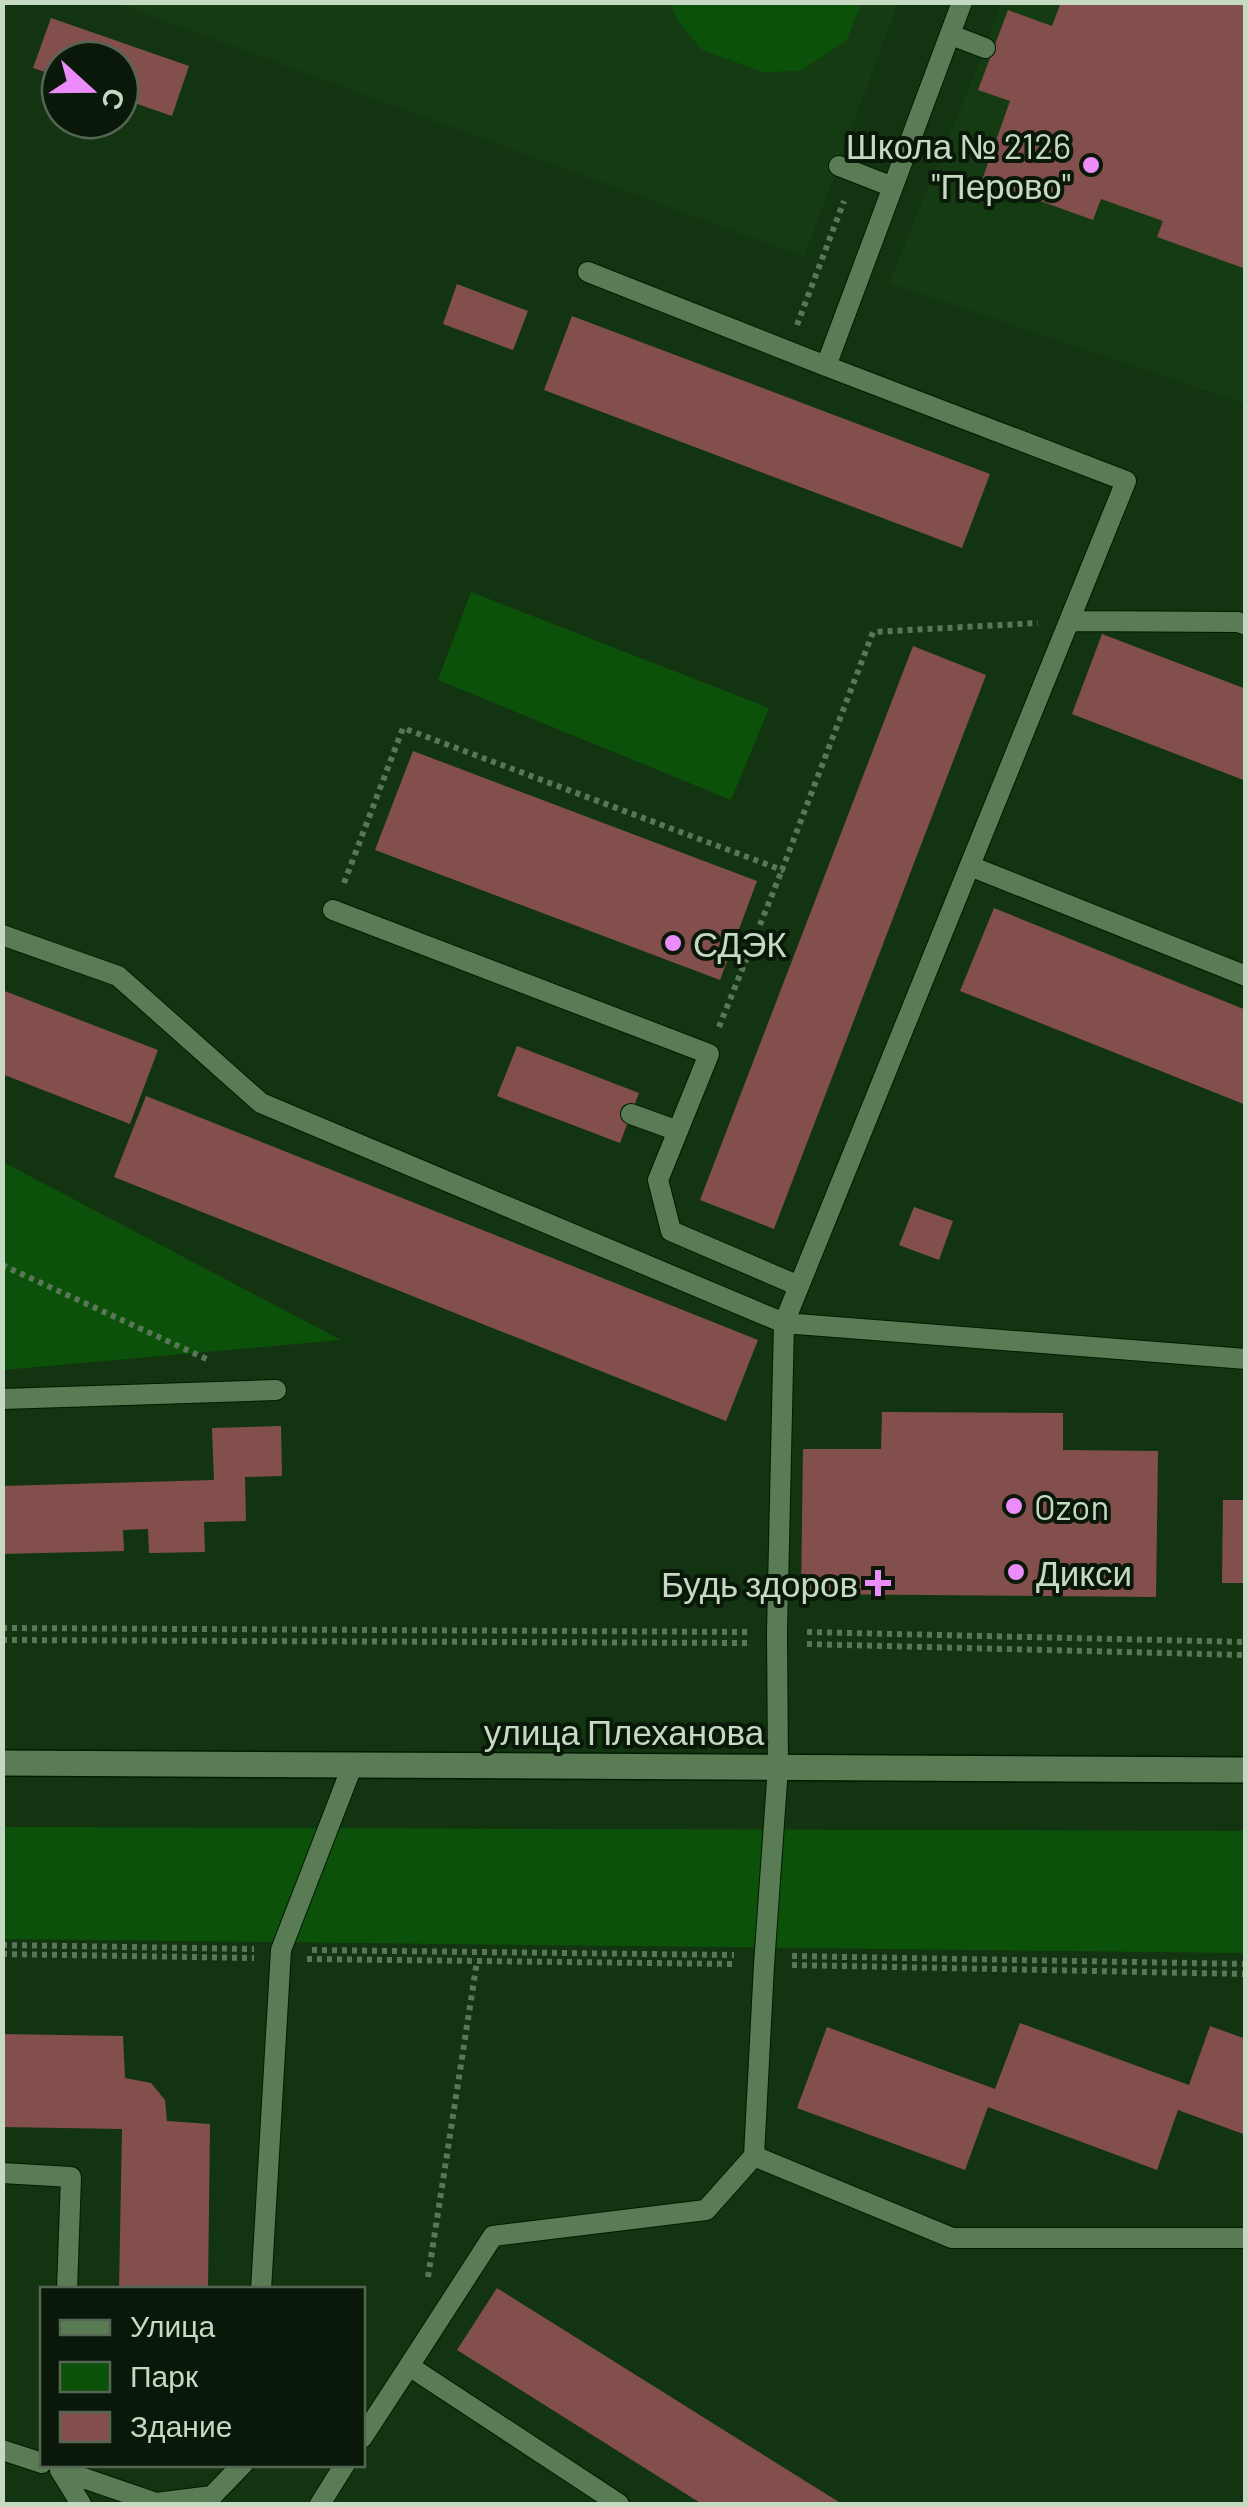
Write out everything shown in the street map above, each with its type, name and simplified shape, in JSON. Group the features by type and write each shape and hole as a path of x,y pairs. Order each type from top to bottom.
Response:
{"street":[{"name":"улица Плеханова","path":"2,1763 1246,1770"}],"lane":[{"path":"826,366 962,2"},
{"path":"951,34 985,48"},
{"path":"847,169 893,186"},
{"path":"365,2433 493,2236 706,2210 754,2156 778,1767 784,1323 1126,481 588,272"},
{"path":"1069,621 1238,622 1246,626"},
{"path":"970,866 1246,976"},
{"path":"333,910 709,1054 658,1180 671,1231 799,1286"},
{"path":"2,935 118,976 261,1103 784,1323 1246,1358"},
{"path":"631,1114 678,1130"},
{"path":"2,1399 276,1390"},
{"path":"260,2287 281,1954 353,1764"},
{"path":"754,2156 952,2238 1246,2238"},
{"path":"2,2173 72,2176 67,2287"},
{"path":"409,2366 620,2504"},
{"path":"2,2450 40,2462"},
{"path":"53,2467 81,2504"},
{"path":"55,2467 156,2503 212,2496 240,2467"},
{"path":"320,2504 344,2467"}],"path":[{"path":"787,351 847,169"},
{"path":"720,1026 873,632 1069,621"},
{"path":"333,910 403,728 782,870"},
{"path":"2,1266 225,1367"},
{"path":"2,1628 1246,1642"},
{"path":"2,1640 777,1638 1246,1655"},
{"path":"2,1945 477,1961 764,1960 1246,1974"},
{"path":"2,1954 1246,1964"},
{"path":"434,2328 428,2275 477,1961"}],"shaded area":[{"name":"Школа № 2126 \"Перово\"","path":"116,3 898,3 804,257"},
{"name":"Школа № 2126 \"Перово\"","path":"1001,3 1245,3 1245,404 889,283"}],"green space":[{"path":"671,2 861,3 847,40 800,71 763,72 702,50 676,18"},
{"path":"471,592 769,708 731,800 438,680"},
{"path":"3,1162 341,1340 3,1370"},
{"path":"2,1827 1245,1831 1245,1953 3,1939"}],"building":[{"path":"1061,2 1246,2 1246,269 1157,237 1163,221 1101,199 1093,220 982,180 1010,101 978,90 1008,10 1052,26"},
{"path":"51,18 114,40 43,40"},
{"path":"40,49 40,70 33,68"},
{"path":"140,49 189,66 172,116 140,105"},
{"path":"457,284 528,311 513,350 443,324"},
{"path":"572,316 990,474 962,548 544,390"},
{"path":"1102,634 1246,689 1246,781 1072,714"},
{"path":"913,646 986,675 774,1229 700,1200"},
{"path":"413,751 757,881 720,980 375,850"},
{"path":"994,908 1246,1010 1246,1105 960,991"},
{"path":"2,990 158,1050 130,1124 2,1074"},
{"path":"517,1046 639,1093 620,1143 497,1096"},
{"path":"146,1096 758,1340 726,1421 114,1177"},
{"path":"914,1207 953,1221 939,1260 899,1245"},
{"path":"882,1412 1063,1413 1063,1450 1158,1451 1156,1597 801,1594 803,1449 881,1449"},
{"path":"281,1426 282,1476 245,1477 246,1521 204,1522 205,1552 149,1553 148,1529 123,1530 124,1551 2,1554 2,1486 214,1480 212,1428"},
{"path":"1223,1500 1246,1500 1246,1583 1222,1583"},
{"path":"1020,2023 1189,2085 1210,2026 1246,2039 1246,2135 1178,2110 1157,2170 988,2107 965,2170 797,2108 827,2027 995,2089"},
{"path":"2,2034 123,2036 125,2078 151,2083 165,2100 167,2121 210,2124 208,2287 119,2287 122,2129 2,2127"},
{"path":"497,2288 842,2504 702,2504 457,2350"}],"place":[{"name":"Школа № 2126 \"Перово\"","path":"1091,165"},
{"name":"СДЭК","path":"673,943"},
{"name":"Ozon","path":"1014,1506"},
{"name":"Дикси","path":"1016,1572"},
{"name":"Будь здоров","path":"878,1583"}]}
